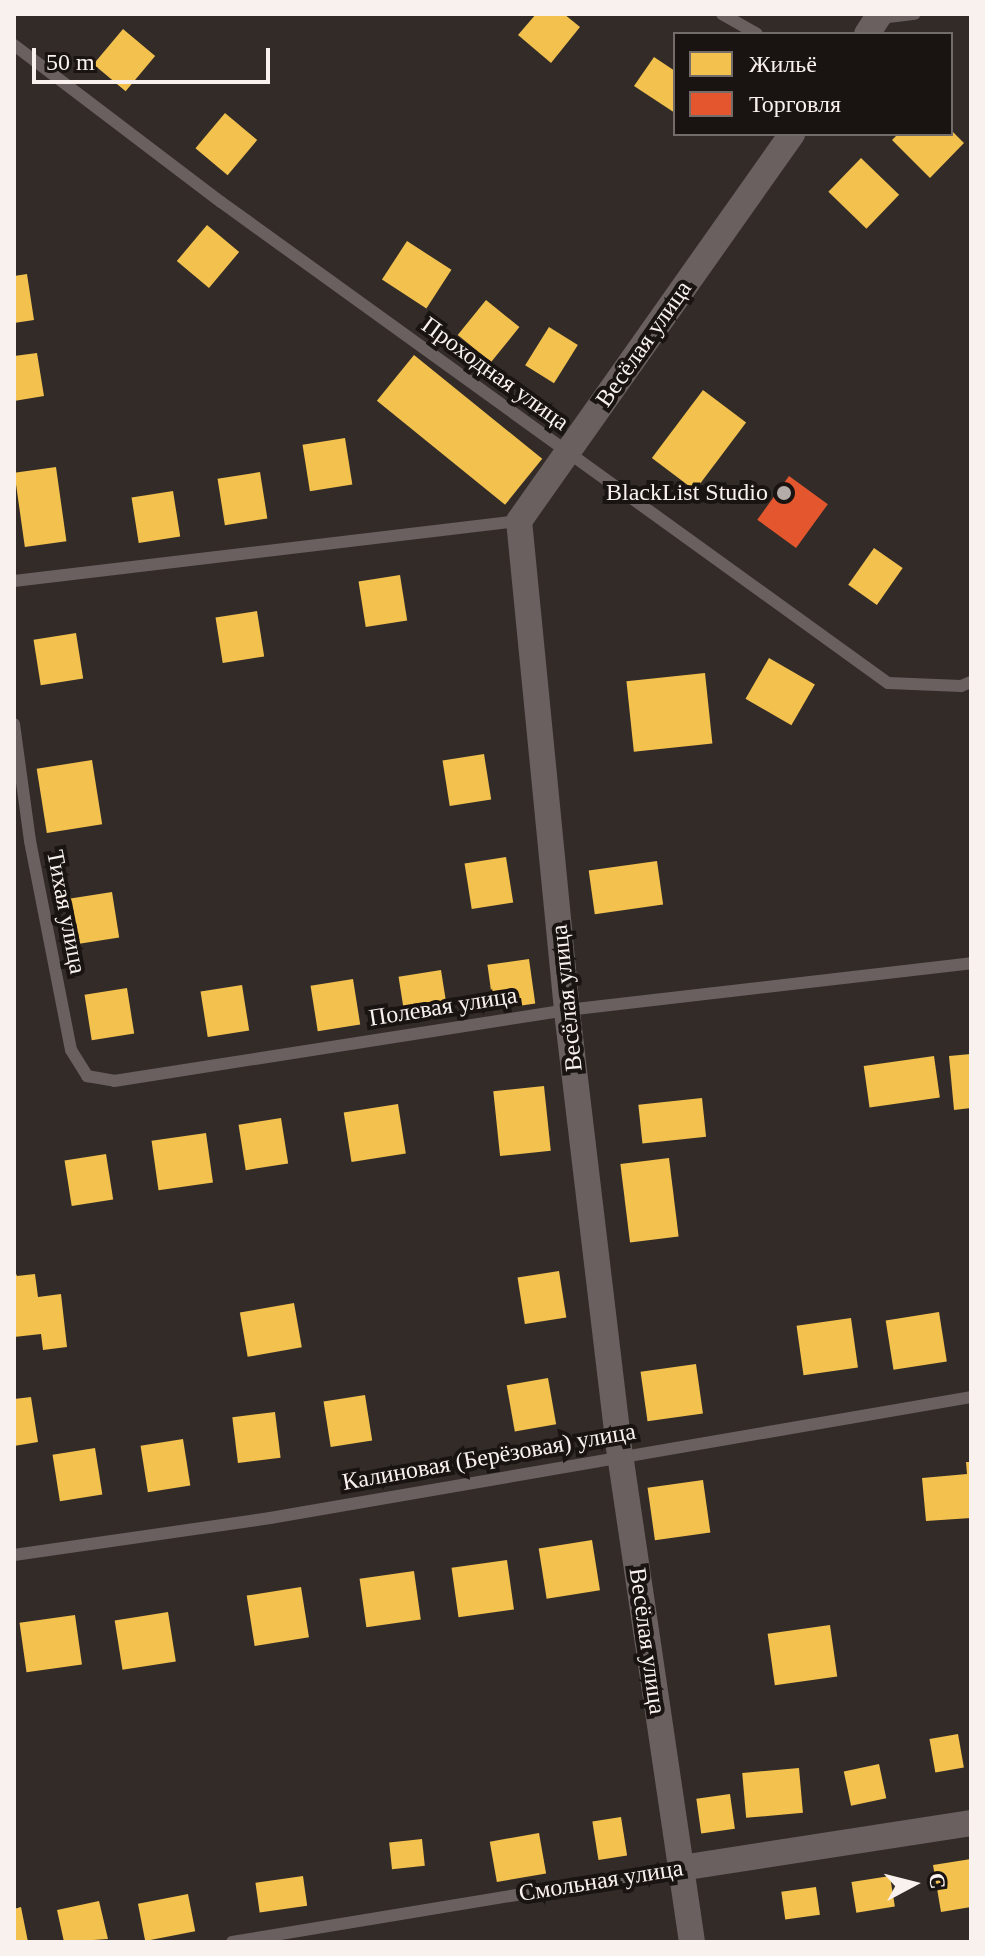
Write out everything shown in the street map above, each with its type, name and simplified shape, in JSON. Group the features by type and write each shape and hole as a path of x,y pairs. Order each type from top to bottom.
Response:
{"street":[{"name":"Весёлая улица","path":"692,1942 620,1456 567,1010 519,521 791,136"},
{"name":"Смольная улица","path":"681,1868 971,1823"}],"lane":[{"path":"722,14 754,32"},
{"path":"876,22 915,14"},
{"name":"Проходная улица","path":"14,45 221,202 888,683 961,686 971,682"},
{"path":"14,581 519,521"},
{"name":"Тихая улица","path":"14,724 30,841 71,1050 87,1076 114,1081"},
{"name":"Полевая улица","path":"114,1081 567,1010 971,963"},
{"name":"Калиновая (Берёзовая) улица","path":"14,1555 270,1518 971,1397"},
{"name":"Смольная улица","path":"232,1942 681,1868"}],"building: Жильё":[{"path":"536,14 564,14 580,27 551,63 518,35"},
{"path":"123,29 155,56 126,91 93,64"},
{"path":"654,57 673,70 673,112 634,86"},
{"path":"225,113 257,140 228,175 195,148"},
{"path":"953,132 964,143 930,178 892,140 896,136 953,136"},
{"path":"861,158 899,195 866,229 828,192"},
{"path":"207,225 239,252 209,288 177,261"},
{"path":"407,241 451,270 426,308 382,280"},
{"path":"27,274 34,320 14,323 14,276"},
{"path":"486,300 519,327 491,362 458,335"},
{"path":"549,327 578,345 554,383 525,365"},
{"path":"37,353 44,396 14,401 14,356"},
{"path":"414,355 542,459 505,505 377,401"},
{"path":"703,390 746,422 695,490 652,458"},
{"path":"345,438 352,484 310,491 303,445"},
{"path":"56,467 66,541 25,547 14,473"},
{"path":"260,472 267,518 225,525 218,479"},
{"path":"173,491 180,536 139,543 132,498"},
{"path":"874,548 903,568 877,605 848,585"},
{"path":"400,575 407,620 366,627 359,582"},
{"path":"257,611 264,656 223,663 216,618"},
{"path":"76,633 83,678 41,685 34,640"},
{"path":"769,658 815,684 791,725 746,699"},
{"path":"705,673 712,744 634,752 626,681"},
{"path":"484,754 491,799 450,806 443,761"},
{"path":"92,760 102,824 47,833 37,769"},
{"path":"506,857 513,902 472,909 465,864"},
{"path":"657,861 663,905 595,914 589,871"},
{"path":"112,892 119,937 78,944 71,899"},
{"path":"529,959 535,1004 494,1009 487,965"},
{"path":"441,970 448,1016 406,1023 399,977"},
{"path":"353,979 360,1024 318,1031 311,986"},
{"path":"242,985 249,1030 208,1037 201,992"},
{"path":"127,988 134,1033 92,1040 85,995"},
{"path":"971,1054 971,1108 954,1110 949,1056"},
{"path":"934,1056 940,1098 870,1107 864,1066"},
{"path":"544,1086 551,1151 500,1156 493,1091"},
{"path":"702,1098 706,1137 642,1143 638,1105"},
{"path":"398,1104 406,1153 351,1162 344,1113"},
{"path":"281,1118 288,1163 246,1170 239,1125"},
{"path":"206,1133 213,1183 158,1190 152,1141"},
{"path":"106,1154 113,1199 72,1206 65,1161"},
{"path":"669,1158 679,1236 630,1242 620,1164"},
{"path":"14,1269 17,1276 35,1274 38,1297 61,1294 67,1347 43,1350 41,1334 14,1337"},
{"path":"559,1271 566,1317 525,1324 518,1278"},
{"path":"294,1303 302,1347 248,1357 240,1313"},
{"path":"939,1312 947,1361 893,1370 886,1320"},
{"path":"851,1318 858,1368 803,1375 797,1326"},
{"path":"696,1364 703,1414 648,1421 641,1372"},
{"path":"548,1378 556,1424 515,1432 507,1385"},
{"path":"365,1395 372,1440 331,1447 324,1402"},
{"path":"31,1397 38,1442 14,1446 14,1399"},
{"path":"275,1412 281,1458 238,1463 232,1417"},
{"path":"183,1439 190,1485 148,1492 141,1446"},
{"path":"95,1448 102,1494 60,1501 53,1455"},
{"path":"966,1462 971,1462 971,1518 926,1521 922,1478 967,1474"},
{"path":"703,1480 710,1532 655,1540 648,1488"},
{"path":"592,1540 600,1590 547,1599 539,1548"},
{"path":"507,1560 514,1610 459,1617 452,1568"},
{"path":"414,1571 421,1620 366,1627 360,1579"},
{"path":"301,1587 309,1637 255,1646 247,1596"},
{"path":"168,1612 176,1661 122,1670 115,1620"},
{"path":"75,1615 82,1665 27,1672 20,1623"},
{"path":"830,1625 837,1676 775,1685 768,1634"},
{"path":"958,1734 964,1767 935,1773 929,1739"},
{"path":"879,1764 886,1798 851,1806 844,1771"},
{"path":"799,1768 803,1813 746,1818 742,1773"},
{"path":"730,1794 735,1829 701,1833 696,1799"},
{"path":"621,1817 627,1856 598,1860 592,1822"},
{"path":"539,1833 546,1873 497,1882 490,1842"},
{"path":"422,1839 425,1866 392,1869 389,1842"},
{"path":"971,1859 971,1907 941,1912 933,1865"},
{"path":"303,1876 307,1906 260,1912 255,1883"},
{"path":"890,1876 895,1907 856,1913 851,1882"},
{"path":"816,1887 820,1915 785,1920 781,1892"},
{"path":"188,1894 195,1931 145,1941 138,1904"},
{"path":"99,1901 108,1939 64,1942 57,1910"},
{"path":"21,1907 28,1942 14,1942 14,1909"}],"building: Торговля":[{"path":"789,476 828,504 796,548 757,520"}],"place":[{"name":"BlackList Studio","path":"784,493"}]}
